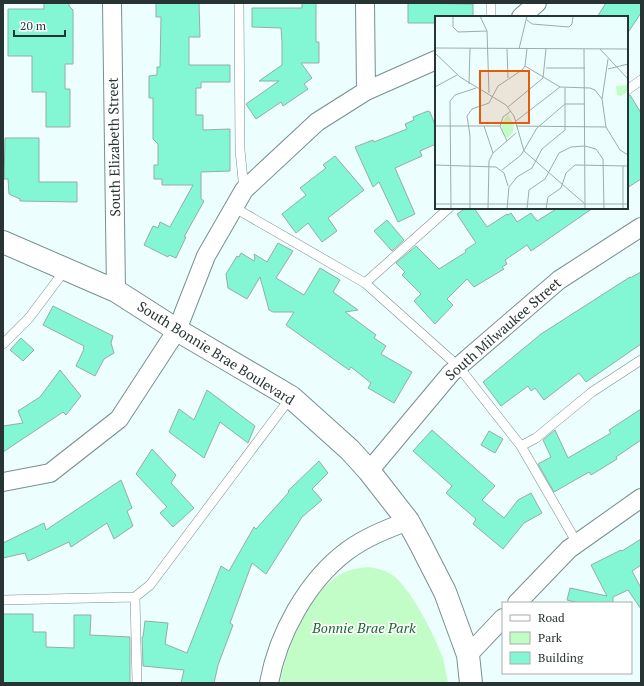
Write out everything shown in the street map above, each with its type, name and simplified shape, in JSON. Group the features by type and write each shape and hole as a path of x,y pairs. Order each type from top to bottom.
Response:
{"street":[{"name":"South Elizabeth Street","path":"112,3 116,291"},
{"path":"365,3 366,91"},
{"path":"522,16 537,3"},
{"path":"3,482 50,473 119,419 177,330 206,256 244,190 316,122 366,91 435,60"},
{"name":"South Milwaukee Street","path":"369,471 458,366 559,280 641,227"},
{"name":"South Bonnie Brae Boulevard","path":"3,242 116,291 177,330 291,397 350,450 369,471 408,521 445,592 468,655 471,683"},
{"path":"518,602 569,548 641,498"},
{"path":"270,683 272,667 280,645 306,596 325,570 348,550 375,534 408,521"},
{"path":"468,655 502,619"}],"lane":[{"path":"239,3 240,150 244,190"},
{"path":"491,3 491,16"},
{"path":"628,89 641,80"},
{"path":"235,208 365,283 458,366 520,446 577,543"},
{"path":"365,283 448,209"},
{"path":"3,344 29,318 65,270"},
{"path":"520,446 536,438 592,392 641,360"},
{"path":"3,600 135,598 150,585 291,397"},
{"path":"135,598 137,683"}],"green space":[{"name":"Bonnie Brae Park","path":"368,567 386,571 398,580 406,589 428,624 439,647 444,662 448,683 280,683 293,640 308,610 317,597 336,577 352,570"}],"building":[{"path":"44,3 69,3 69,6 73,10 73,64 65,64 65,89 70,89 70,127 46,127 46,92 32,92 32,56 8,56 8,9 44,9"},
{"path":"156,3 199,3 200,37 189,37 189,65 230,65 230,82 201,82 201,88 196,88 196,115 203,115 203,130 230,129 230,171 201,172 201,199 204,201 184,237 186,237 176,258 169,255 168,257 144,245 153,226 158,228 160,222 170,227 193,185 162,185 162,179 154,179 154,165 158,165 158,144 153,139 153,98 149,98 149,76 157,75 157,67 160,67 161,17 156,17"},
{"path":"302,3 316,3 316,42 319,42 319,63 301,63 312,78 304,84 308,89 283,106 281,102 256,119 246,104 279,81 259,81 282,65 282,42 281,28 252,27 252,8 302,8"},
{"path":"408,3 473,4 473,16 435,16 435,23 408,23"},
{"path":"606,3 641,3 641,13 628,32 628,16 598,16"},
{"path":"630,95 641,113 641,179 628,187 628,96"},
{"path":"428,111 430,112 435,124 435,144 420,151 422,156 395,168 415,214 398,222 379,182 373,187 355,147 373,140 374,142 407,129 405,124 414,120 413,117"},
{"path":"5,138 39,138 39,182 77,182 77,202 20,201 20,199 9,194 8,179 4,179"},
{"path":"335,156 364,190 328,218 337,231 322,242 308,223 296,233 282,214 306,195 300,188 326,168 323,165"},
{"path":"464,209 475,209 487,227 511,213 517,222 531,213 537,221 556,209 592,209 531,251 527,245 505,260 507,264 502,267 504,269 474,287 467,279 447,299 453,305 435,324 414,301 421,294 402,275 405,272 396,263 416,246 439,269 466,252 465,250 476,243 457,214"},
{"path":"387,220 404,240 392,251 374,231"},
{"path":"278,243 293,251 276,278 304,295 320,268 340,280 333,292 358,310 345,312 376,335 374,338 386,346 381,354 412,372 394,403 368,388 371,383 351,367 349,370 286,325 294,312 273,312 269,310 260,277 247,299 228,288 226,274 237,256 239,257 241,253 254,261 254,254 267,262"},
{"path":"641,272 641,344 586,382 579,373 544,400 535,388 531,391 528,386 501,406 483,382 541,334 630,277"},
{"path":"53,306 113,336 111,343 114,353 104,359 95,376 76,366 84,346 43,325"},
{"path":"21,338 34,350 23,361 10,350"},
{"path":"60,370 81,396 66,415 63,412 3,452 3,426 23,423 18,411 40,397"},
{"path":"207,390 255,426 248,443 220,422 204,458 169,432 179,409 194,420"},
{"path":"641,409 641,440 616,457 617,459 591,475 589,472 554,492 538,464 551,457 543,440 555,430 568,458 611,433 609,430"},
{"path":"432,430 495,486 482,500 504,518 518,500 531,493 542,513 524,523 503,549 473,524 476,519 446,493 452,486 413,451"},
{"path":"489,431 503,439 495,453 481,445"},
{"path":"152,449 176,475 171,483 194,508 173,527 160,513 167,507 136,474"},
{"path":"319,461 328,473 312,489 322,500 302,517 266,574 252,563 230,623 233,625 218,665 214,683 181,683 184,670 143,666 142,637 145,621 168,623 165,644 187,653 221,566 229,571 254,527 256,529 289,492 288,491"},
{"path":"121,480 132,508 127,511 133,526 114,539 107,523 71,547 69,542 28,561 25,553 3,558 3,543 44,523 46,530"},
{"path":"641,539 641,565 632,571 641,588 641,609 628,590 613,597 613,602 575,602 567,600 570,588 607,596 591,565 621,550 622,551"},
{"path":"3,614 33,614 33,632 46,632 46,647 74,648 74,615 91,615 90,635 130,637 130,683 3,683"}]}
